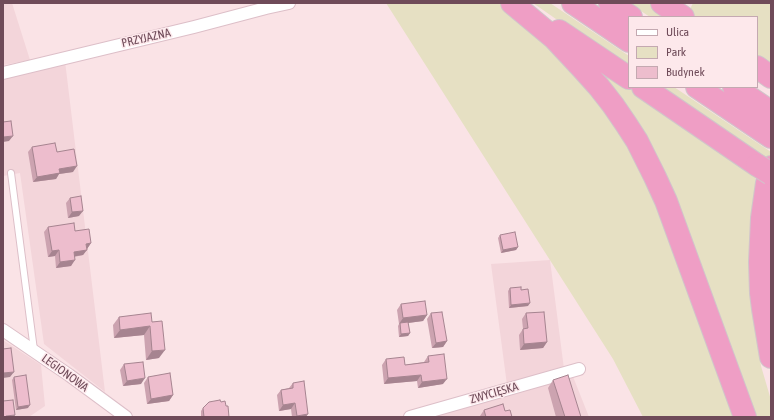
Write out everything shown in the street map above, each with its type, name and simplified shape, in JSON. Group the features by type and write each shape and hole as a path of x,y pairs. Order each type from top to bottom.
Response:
{"highway":[{"path":"512,3 554,38 582,68 613,104 637,141 668,207 745,417"},
{"path":"516,3 628,77"},
{"path":"573,3 628,40"},
{"path":"610,3 630,16"},
{"path":"662,3 682,16"},
{"path":"758,68 771,77"},
{"path":"644,88 766,169 767,183 761,233 760,262 761,294 771,357"},
{"path":"698,88 768,135"},
{"path":"735,88 771,112"}],"street":[{"name":"PRZYJAZNA","path":"3,73 288,3"},
{"name":"LEGIONOWA","path":"3,330 34,350 126,417"},
{"name":"ZWYCIĘSKA","path":"410,417 579,369"}],"lane":[{"path":"11,173 34,350"}],"shaded area":[{"path":"3,3 12,3 30,60 3,65"},
{"path":"65,61 105,392 44,344 20,173 3,176 3,77"},
{"path":"550,260 564,369 507,385 491,264"},
{"path":"3,340 41,365 45,406 29,417 3,417"},
{"path":"572,374 589,417 420,417"}],"green space":[{"path":"386,3 499,3 543,39 586,84 618,127 645,177 672,242 736,417 643,417 613,359"},
{"path":"533,3 550,3 628,55 628,69"},
{"path":"629,3 652,3 672,16 648,16"},
{"path":"693,3 771,3 771,67 758,59 758,16 695,16 690,9"},
{"path":"580,58 628,85 628,88 633,88 756,171 755,184 757,185 751,282 756,334 761,366 771,400 771,417 750,417 677,214"},
{"path":"655,88 675,88 771,152 771,168"}],"building":[{"path":"11,121 13,136 3,137 3,122"},
{"path":"55,143 57,152 74,149 77,166 59,169 60,173 37,177 32,147"},
{"path":"81,196 83,211 72,212 70,198"},
{"path":"74,223 75,231 89,229 91,243 86,244 87,250 74,252 75,260 60,262 59,250 52,251 48,227"},
{"path":"515,232 518,247 503,250 500,235"},
{"path":"521,287 521,290 528,289 530,303 511,305 510,288"},
{"path":"425,301 427,315 403,318 401,304"},
{"path":"442,312 447,341 436,343 431,313"},
{"path":"544,312 547,342 524,344 523,329 528,328 526,313"},
{"path":"151,313 152,322 162,321 165,350 152,351 150,326 120,330 119,317"},
{"path":"408,322 410,333 401,334 400,323"},
{"path":"11,348 14,372 3,373 3,349"},
{"path":"444,354 447,379 422,382 421,375 388,378 386,359 404,357 405,365 429,362 428,356"},
{"path":"143,362 145,378 127,381 124,364"},
{"path":"170,373 173,395 151,399 148,377"},
{"path":"26,375 30,405 18,407 14,377"},
{"path":"568,375 581,417 565,417 553,380"},
{"path":"304,381 308,414 297,416 295,403 283,405 281,390 293,388 293,383"},
{"path":"13,400 15,415 3,417 3,401"},
{"path":"220,400 221,402 225,401 226,406 228,406 229,417 204,417 203,408 209,402"},
{"path":"503,404 505,411 510,410 512,417 486,417 484,410"}]}
